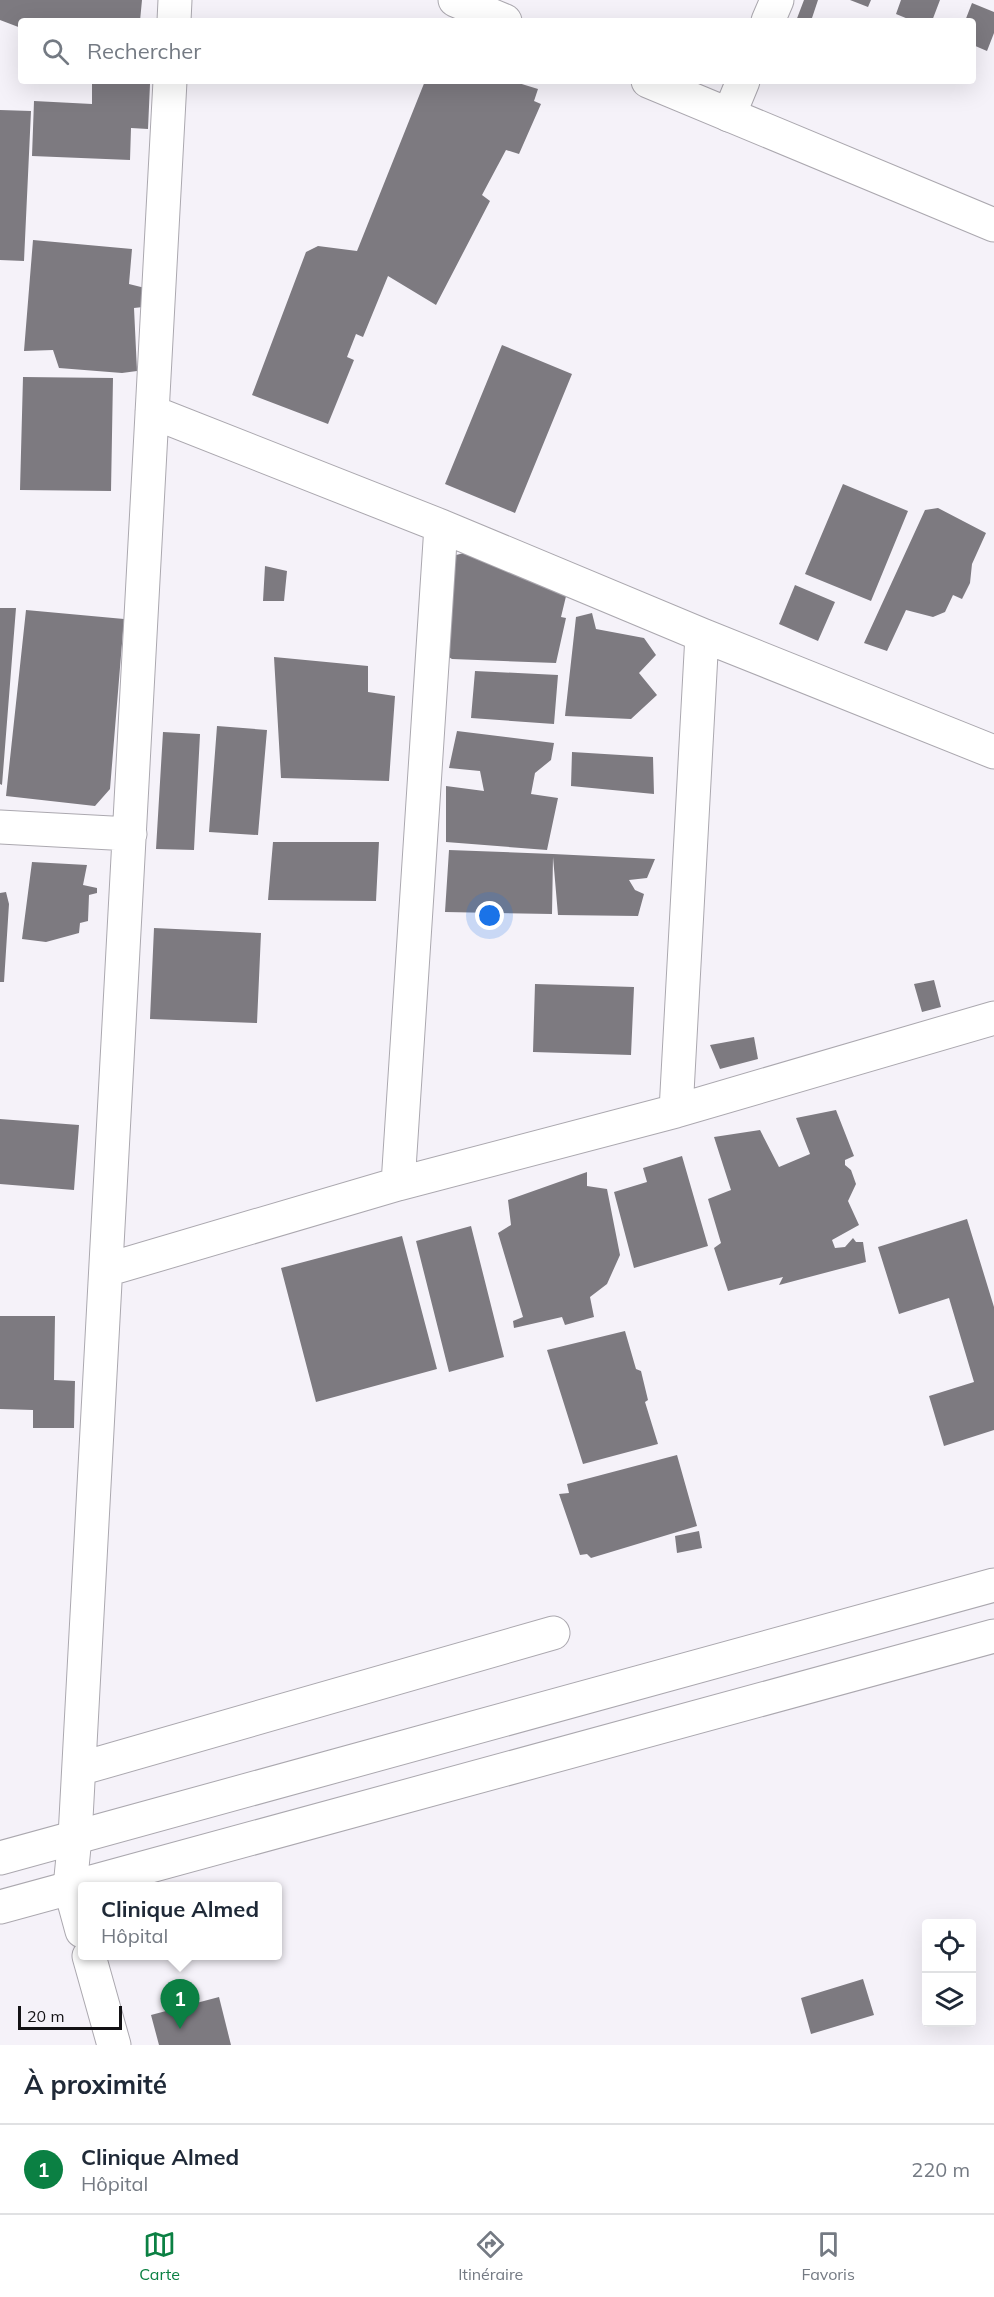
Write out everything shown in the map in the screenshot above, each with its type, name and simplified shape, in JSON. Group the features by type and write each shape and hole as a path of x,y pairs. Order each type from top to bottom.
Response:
{"street":[{"path":"174,18 175,0"},
{"path":"769,18 777,0"},
{"path":"464,2 499,18"},
{"path":"78,1916 70,1887 79,1769 170,84"},
{"path":"655,84 994,225"},
{"path":"729,115 742,84"},
{"path":"152,412 441,526 702,635 994,752"},
{"path":"398,1184 441,526"},
{"path":"676,1111 702,635"},
{"path":"0,827 130,834"},
{"path":"106,1270 398,1184 676,1111 994,1018"},
{"path":"0,1858 994,1585"},
{"path":"79,1769 553,1633"},
{"path":"88,1882 994,1636"},
{"path":"0,1907 78,1885"},
{"path":"90,1960 114,2045"}],"building":[{"path":"0,0 142,0 140,18 18,18 18,27 0,20"},
{"path":"804,0 818,0 812,18 797,18"},
{"path":"850,0 871,0 868,7"},
{"path":"901,0 940,0 933,18 906,18 896,14"},
{"path":"972,3 994,12 994,33 987,51 976,46 976,18 966,18"},
{"path":"92,84 150,84 148,129 131,128 130,160 32,156 34,101 92,104"},
{"path":"424,84 522,84 538,89 534,101 541,104 519,154 506,150 482,195 490,201 436,305 388,276 363,337 356,334 347,357 354,360 328,424 252,395 306,252 318,246 357,251"},
{"path":"0,110 31,111 24,261 0,260"},
{"path":"33,240 132,249 129,284 149,289 152,306 134,308 137,371 122,373 59,368 53,350 24,351"},
{"path":"502,345 572,374 515,513 445,484"},
{"path":"23,377 113,378 111,491 20,490"},
{"path":"843,484 908,511 871,601 805,574"},
{"path":"938,508 986,533 972,564 970,583 962,599 953,595 945,612 933,617 906,610 887,651 864,643 925,510"},
{"path":"476,550 568,588 561,617 566,618 556,663 452,659 442,653 452,556"},
{"path":"265,566 287,571 284,601 263,601"},
{"path":"795,585 835,602 818,641 779,624"},
{"path":"0,608 16,608 2,785 0,784"},
{"path":"26,610 124,619 110,789 95,806 6,796"},
{"path":"592,613 596,629 644,638 656,655 639,673 657,695 631,719 565,716 576,617"},
{"path":"274,657 368,666 368,692 395,696 389,781 281,778"},
{"path":"475,671 558,675 554,724 471,718"},
{"path":"217,726 267,730 258,835 209,832"},
{"path":"457,731 554,743 551,760 535,773 531,794 558,798 547,850 446,842 446,786 484,791 480,771 449,768"},
{"path":"163,732 200,734 194,850 156,849"},
{"path":"572,752 653,757 654,794 571,786"},
{"path":"273,842 379,842 376,901 268,900"},
{"path":"449,850 655,859 647,878 629,880 635,890 644,894 638,916 558,915 553,857 552,914 445,912"},
{"path":"32,862 87,865 83,885 97,888 97,893 89,895 88,921 80,923 79,933 46,942 22,939"},
{"path":"6,892 9,904 4,982 0,982 0,893"},
{"path":"154,928 261,933 257,1023 150,1019"},
{"path":"934,980 941,1007 922,1012 914,984"},
{"path":"535,984 634,987 631,1055 533,1052"},
{"path":"754,1037 758,1059 720,1069 710,1045"},
{"path":"836,1110 854,1156 845,1160 845,1165 851,1170 856,1184 848,1201 859,1225 832,1240 835,1248 845,1247 853,1238 856,1242 863,1242 866,1262 779,1285 783,1277 728,1291 714,1248 721,1243 708,1199 731,1190 714,1137 760,1130 779,1167 810,1154 796,1118"},
{"path":"0,1119 79,1125 74,1190 0,1184"},
{"path":"682,1156 708,1246 634,1268 614,1192 647,1182 643,1168"},
{"path":"587,1172 587,1186 607,1189 620,1255 607,1284 590,1297 594,1317 565,1325 562,1317 514,1328 513,1321 523,1317 498,1233 511,1225 508,1200"},
{"path":"967,1219 994,1307 994,1430 944,1446 929,1396 974,1382 949,1298 899,1314 878,1247"},
{"path":"471,1226 504,1357 449,1372 416,1241"},
{"path":"402,1236 437,1369 316,1402 281,1268"},
{"path":"0,1316 55,1316 54,1380 75,1381 74,1428 33,1428 33,1410 0,1409"},
{"path":"625,1331 636,1369 641,1371 648,1400 645,1402 658,1444 583,1464 547,1350"},
{"path":"677,1455 697,1526 591,1558 587,1554 580,1555 559,1494 569,1493 567,1484"},
{"path":"699,1531 702,1548 677,1553 675,1536"},
{"path":"863,1979 874,2015 811,2034 801,1998"},
{"path":"219,1997 231,2045 159,2045 151,2015"}],"place":[{"name":"Clinique Almed","path":"180,2029"}]}
